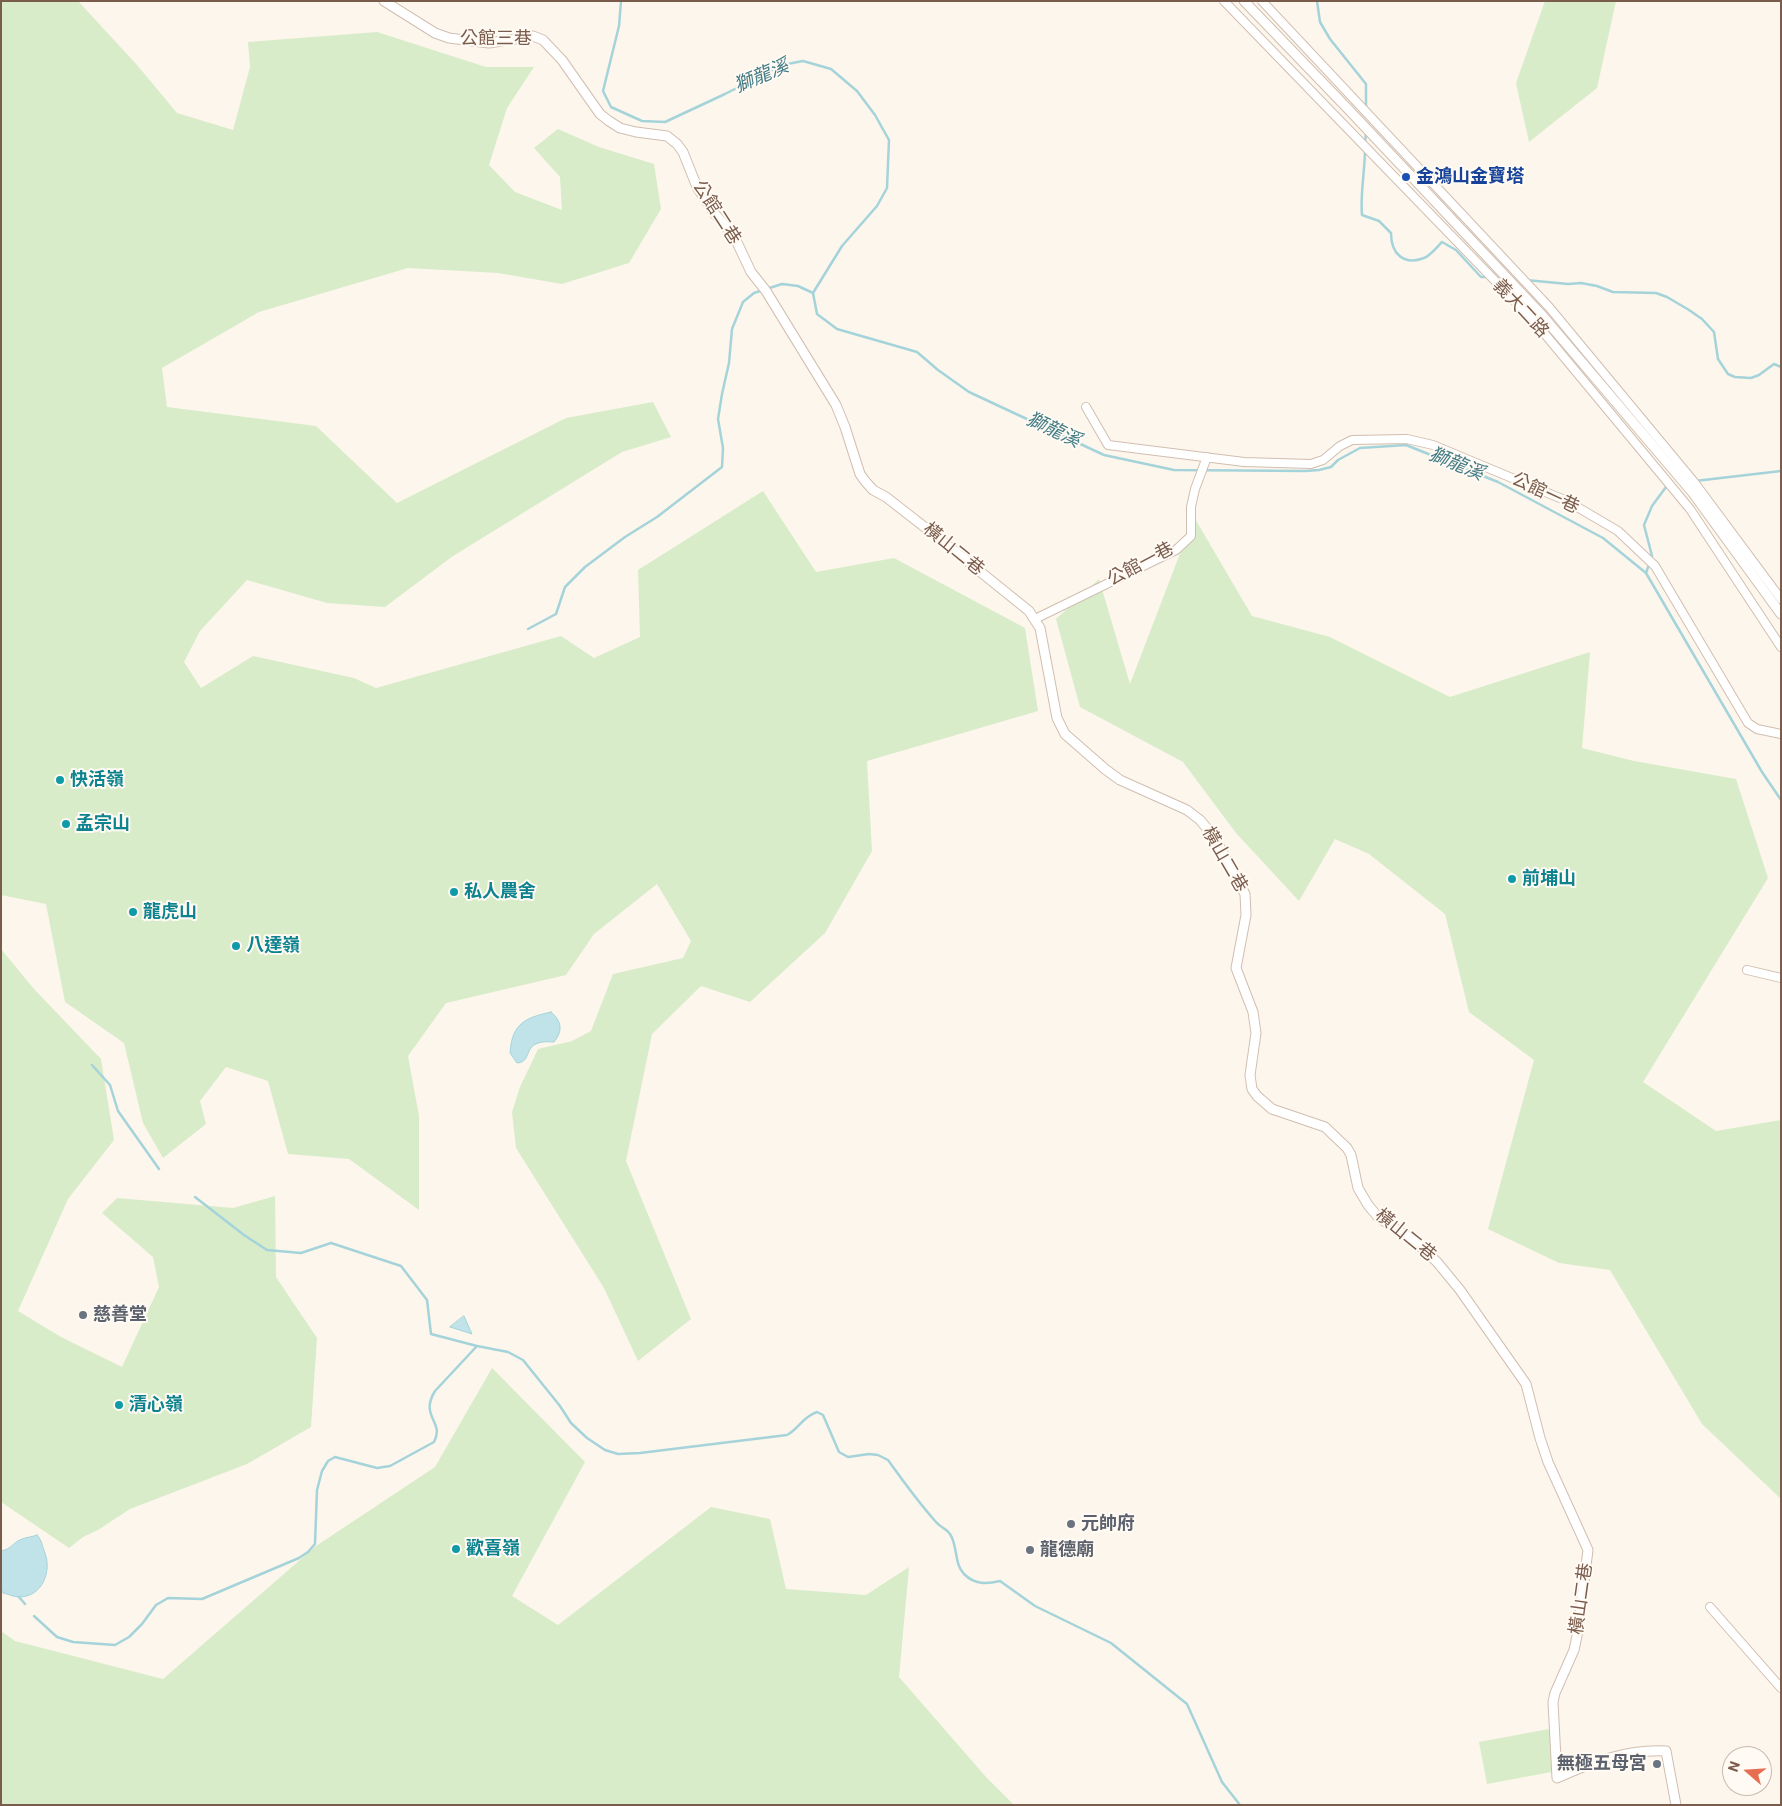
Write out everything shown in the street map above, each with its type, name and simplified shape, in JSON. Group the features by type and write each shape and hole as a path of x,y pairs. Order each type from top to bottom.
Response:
{"street":[{"name":"公館三巷","path":"384,1 435,33 449,38 489,42 533,36 543,40 554,50"},
{"name":"義大二路","path":"1224,1 1534,321 1690,509 1781,647"},
{"name":"義大二路","path":"1244,1 1541,314 1777,595"},
{"name":"義大二路","path":"1262,1 1549,307 1694,482 1777,595 1781,614"},
{"name":"公館二巷","path":"554,50 600,114 608,121 620,128 667,136 677,144 683,152 697,187 714,213 734,236 751,272 764,288"},
{"name":"橫山二巷","path":"764,288 836,405 860,474 865,481 873,490 886,497 1029,611 1035,619 1040,628 1057,718 1065,734 1120,780 1187,810 1200,820 1215,838 1245,894 1246,915 1236,968 1253,1012 1256,1033 1250,1075 1252,1088 1257,1096 1272,1109 1325,1127 1347,1148 1351,1155 1358,1188 1368,1205 1378,1217 1414,1241 1438,1262 1460,1290 1526,1384 1548,1462 1588,1550 1574,1650 1555,1693 1553,1702 1557,1778 1617,1755 1647,1750 1666,1751 1676,1805"},
{"name":"公館一巷","path":"1086,407 1108,445 1205,461 1311,464 1323,460 1340,446 1352,440 1408,438 1433,445 1566,501 1618,531 1655,566 1748,723 1757,729 1781,734"},
{"name":"公館一巷","path":"1035,619 1176,550 1191,536 1191,507 1205,461"},
{"path":"1746,970 1781,978"},
{"path":"1710,1608 1781,1688"}],"green space":[{"path":"1,1 78,1 137,65 177,113 233,130 250,67 248,42 377,32 486,67 534,67 507,108 489,165 515,192 562,210 560,177 534,148 558,129 599,147 654,164 661,209 629,263 562,284 498,273 408,268 259,312 162,368 167,407 316,426 397,503 566,418 653,402 671,437 622,452 453,556 385,607 327,603 247,580 200,631 184,662 201,688 253,656 354,678 376,688 561,636 594,658 640,637 638,570 763,491 816,572 894,558 1025,628 1038,711 867,761 872,851 825,933 750,1002 701,986 652,1034 626,1161 691,1319 638,1361 604,1288 516,1148 512,1112 520,1087 538,1049 572,1041 591,1031 613,974 683,958 691,941 657,884 594,934 566,975 446,1003 408,1056 419,1116 419,1210 349,1159 288,1154 268,1081 226,1067 200,1101 206,1124 163,1158 143,1123 124,1043 65,1002 46,904 1,895"},
{"path":"1545,1 1616,1 1597,88 1529,142 1516,83"},
{"path":"1194,517 1252,616 1330,637 1450,697 1590,652 1582,748 1634,761 1736,779 1768,878 1643,1082 1716,1131 1781,1120 1781,1499 1702,1424 1610,1270 1559,1263 1488,1229 1534,1060 1469,1012 1445,914 1369,854 1335,839 1299,901 1236,833 1183,762 1080,707 1056,619 1099,579 1130,684"},
{"path":"1,949 34,989 101,1059 114,1140 68,1199 18,1311 61,1337 122,1367 159,1287 153,1257 102,1213 117,1198 233,1208 275,1196 276,1277 317,1338 311,1427 247,1464 130,1509 98,1530 83,1537 69,1548 1,1502"},
{"path":"492,1368 585,1462 512,1596 558,1625 711,1507 770,1519 786,1589 866,1595 909,1567 899,1677 986,1777 1014,1805 1,1805 1,1631 15,1641 163,1679 316,1546 435,1467"},
{"path":"1549,1729 1557,1771 1487,1784 1479,1742"}],"water":[{"path":"551,1012 555,1015 560,1026 557,1038 554,1042 536,1044 522,1062 517,1063 510,1053 513,1035 517,1029 521,1024 533,1017"},
{"path":"464,1316 472,1334 450,1327"},
{"path":"37,1535 47,1560 46,1575 43,1582 34,1593 27,1596 17,1597 3,1593 1,1589 1,1551 8,1549 19,1540"}],"waterway":[{"name":"獅龍溪","path":"621,1 619,26 603,91 611,107 642,121 665,122 782,65 803,61 831,69 857,91 875,115 889,140 887,188 877,206 842,246 813,293 817,314 837,329 917,352 969,392 1104,455 1174,470 1305,471 1331,467 1338,460 1360,448 1406,445 1498,482 1603,538 1646,573 1762,772 1781,800"},
{"path":"1317,1 1320,22 1330,39 1366,84 1366,109"},
{"path":"1365,144 1366,132"},
{"path":"1365,149 1362,215 1379,221 1391,233 1396,252 1404,259 1417,260 1426,257 1442,242 1456,250 1481,277 1488,277"},
{"path":"1526,280 1568,284 1581,283 1613,292 1656,293 1689,310 1702,319 1714,332 1718,359 1728,374 1735,377 1751,378 1759,375 1774,364 1781,367"},
{"path":"528,629 556,614 565,587 585,567 625,537 657,517 722,467 723,448 718,419 729,363 732,329 743,302 754,293 782,284 798,286 813,293"},
{"path":"1695,481 1781,471"},
{"path":"1646,573 1652,556 1644,525 1652,506 1666,487 1668,487"},
{"path":"92,1065 110,1085 118,1111 159,1169"},
{"path":"195,1197 244,1235 267,1250 301,1253 331,1243 401,1266 427,1300 431,1334 508,1352 523,1360 560,1406 571,1423 587,1438 605,1450 618,1454 640,1453 787,1435 812,1414 817,1412 823,1415 839,1452 848,1457 869,1454 878,1455 888,1460 930,1515 950,1534 961,1570 968,1578 981,1583 1000,1581 1035,1606 1111,1643 1187,1704 1222,1782 1240,1805"},
{"path":"34,1616 57,1637 73,1642 115,1645 129,1637 142,1624 156,1605 168,1598 202,1599 299,1558 315,1544 317,1490 322,1471 328,1461 335,1457 377,1468 390,1466 434,1442 437,1429 430,1407 435,1391 477,1346"},
{"path":"19,1597 25,1604"}],"place":[{"name":"金鴻山金寶塔","path":"1406,177"},
{"name":"快活嶺","path":"60,780"},
{"name":"孟宗山","path":"66,824"},
{"name":"前埔山","path":"1512,879"},
{"name":"私人農舍","path":"454,892"},
{"name":"龍虎山","path":"133,912"},
{"name":"八達嶺","path":"236,946"},
{"name":"慈善堂","path":"83,1315"},
{"name":"清心嶺","path":"119,1405"},
{"name":"元帥府","path":"1071,1524"},
{"name":"歡喜嶺","path":"456,1549"},
{"name":"龍德廟","path":"1030,1550"},
{"name":"無極五母宮","path":"1657,1764"}]}
